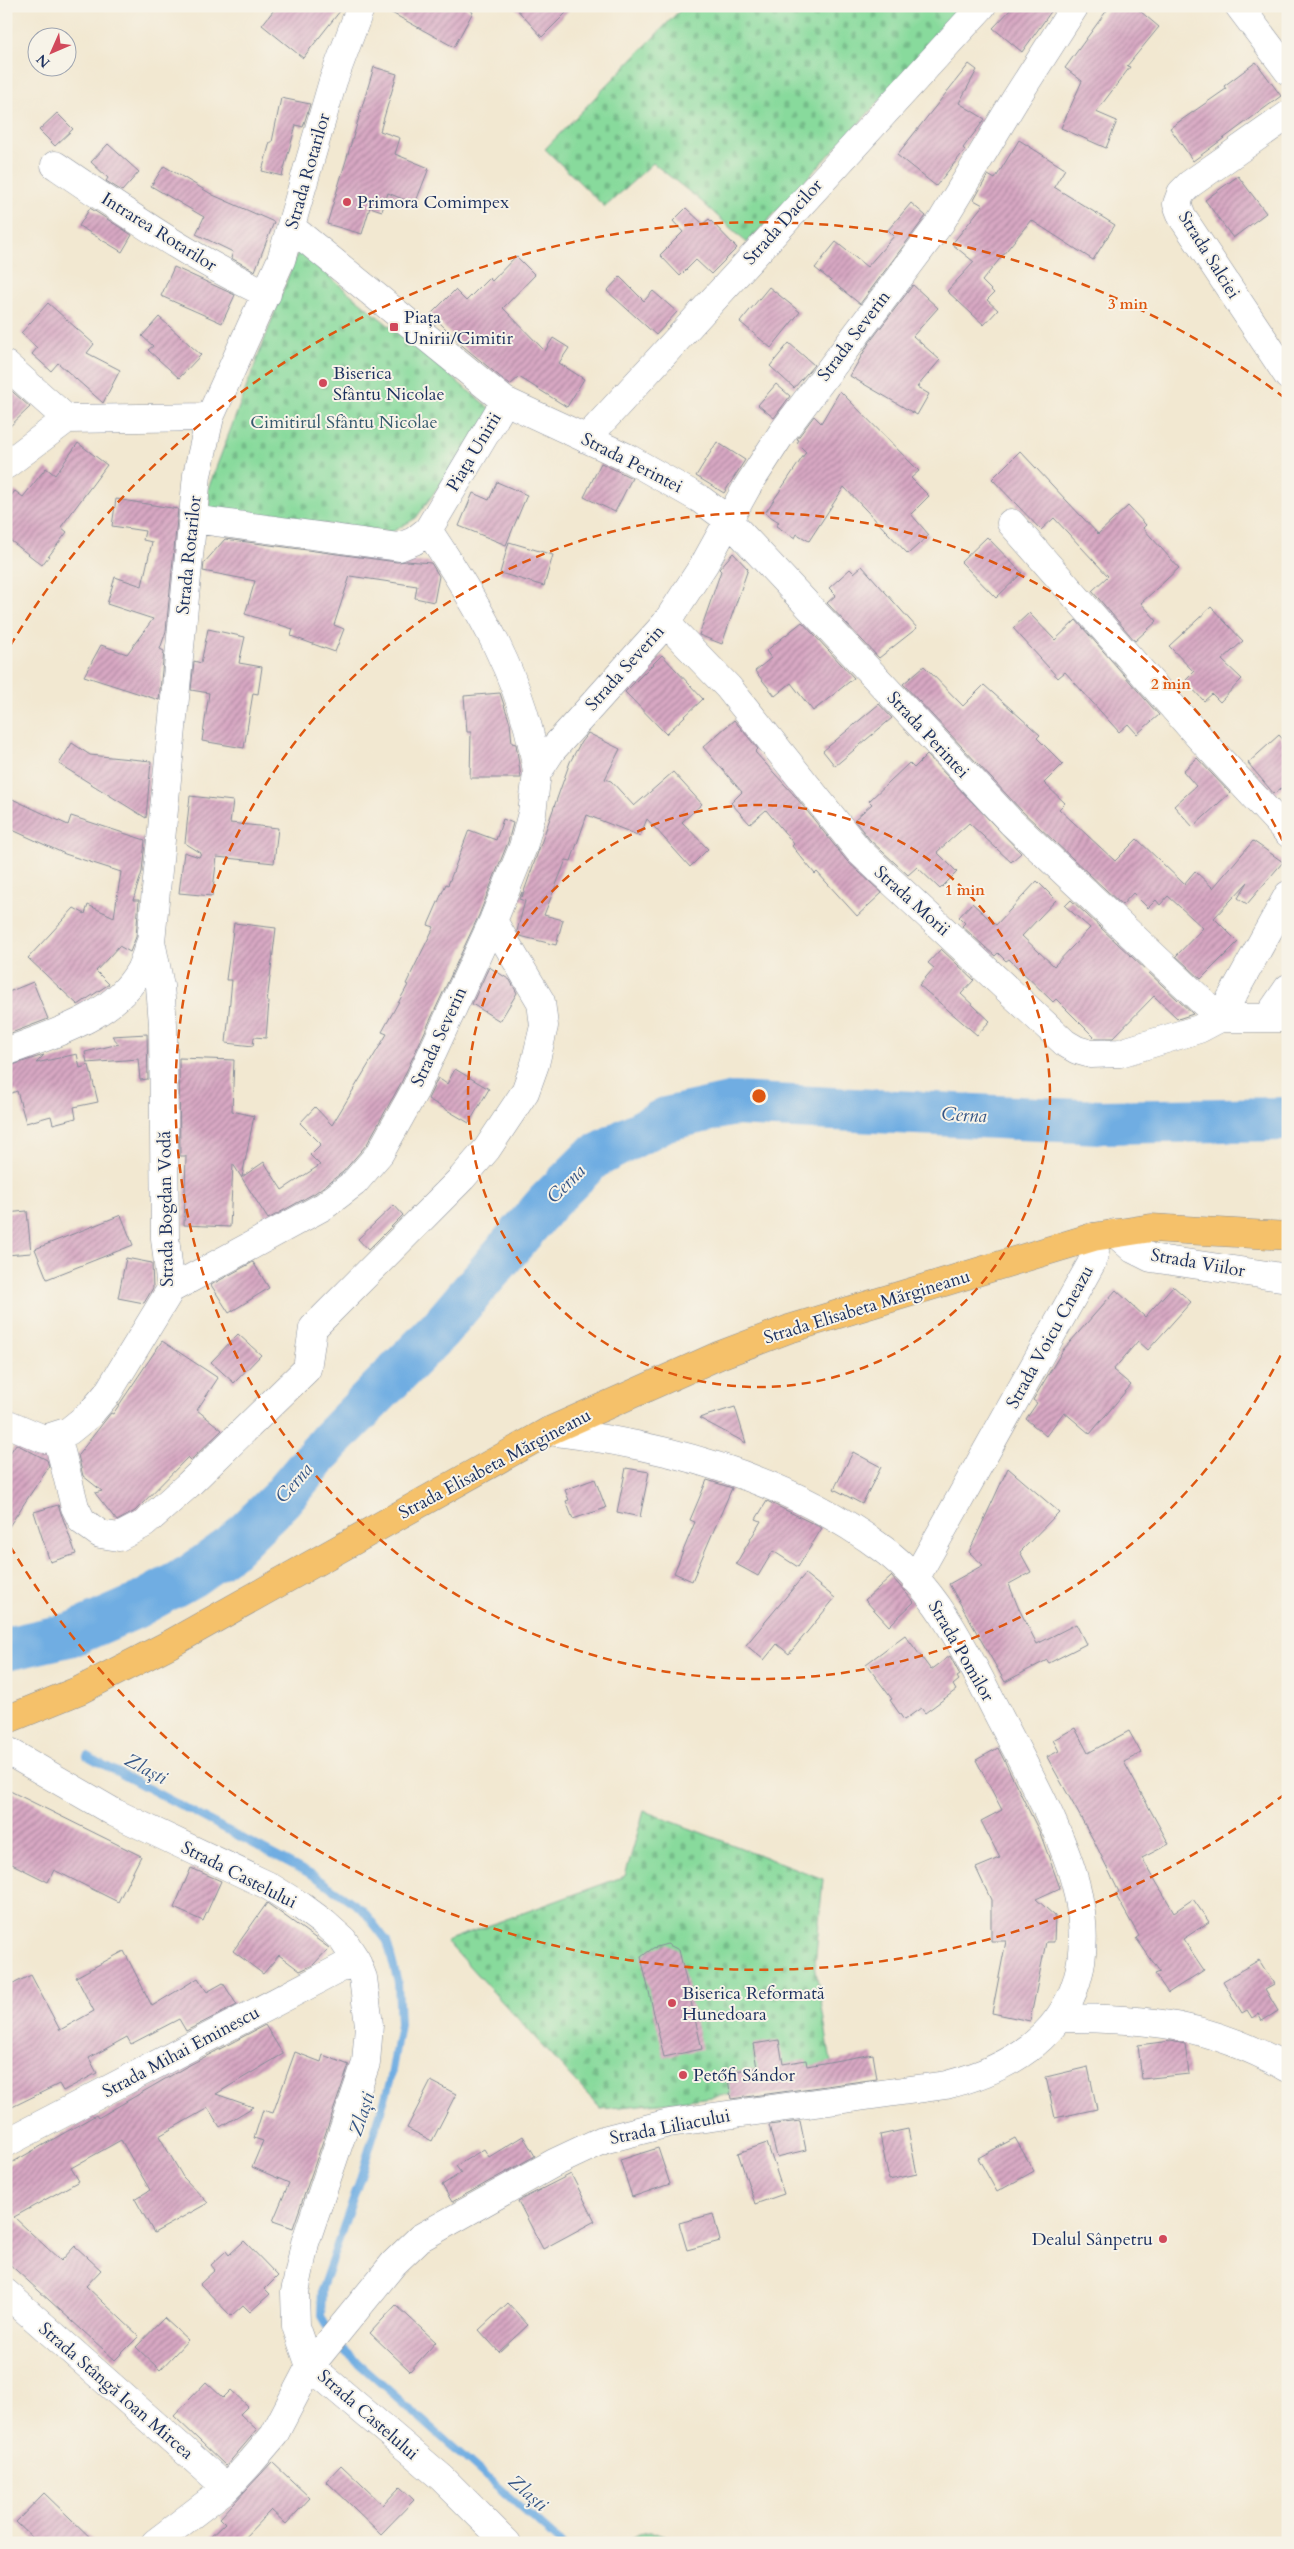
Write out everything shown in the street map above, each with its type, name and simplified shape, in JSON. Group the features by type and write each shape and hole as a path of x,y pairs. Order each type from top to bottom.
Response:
{"main road":[{"path":"1104,1235 1152,1228 1288,1236"},
{"name":"Strada Elisabeta Mărgineanu","path":"6,1720 80,1690 170,1644 549,1431 663,1378 789,1329 1104,1235"}],"street":[{"name":"Strada Rotarilor","path":"6,1052 91,1018 118,998 140,971 151,941 197,475 210,417 267,294 292,228 333,81 361,6"},
{"name":"Strada Dacilor","path":"586,439 982,6"},
{"name":"Strada Severin","path":"171,1289 324,1206 354,1183 380,1154 415,1090 493,920 523,848 532,813 537,773 552,750 666,623 705,563 728,519 782,433 940,222 1075,6"},
{"path":"1239,6 1288,71"},
{"name":"Strada Salciei","path":"1288,115 1190,184 1181,193 1177,204 1182,217 1288,376"},
{"name":"Intrarea Rotarilor","path":"55,164 158,235 224,273 267,294"},
{"name":"Piața Unirii","path":"193,519 399,547 414,541 428,530 504,401 292,228"},
{"path":"6,365 67,419"},
{"name":"Strada Perintei","path":"504,401 667,479 728,519 1011,822 1220,1018"},
{"path":"6,465 67,419 210,417"},
{"path":"1011,523 1200,738 1288,833"},
{"path":"428,530 490,633 514,684 534,743 537,773"},
{"name":"Strada Morii","path":"666,623 728,687 859,852 1065,1043 1076,1050 1091,1054 1120,1054 1199,1029 1220,1018"},
{"path":"1288,895 1220,1018 1278,1018 1288,988"},
{"path":"6,1423 44,1438 57,1436 75,1507 82,1521 100,1534 119,1537 144,1524 188,1485 302,1375 307,1369 314,1328 462,1178 487,1149 525,1092 535,1064 544,1026 541,1002 493,920"},
{"name":"Strada Bogdan Vodă","path":"57,1436 76,1426 107,1394 171,1289 165,1238 163,1024 160,986 151,941"},
{"name":"Strada Viilor","path":"1104,1235 1151,1258 1288,1278"},
{"name":"Strada Voicu Cneazu","path":"916,1579 1091,1264 1104,1235"},
{"name":"Strada Pomilor","path":"549,1431 594,1436 675,1453 740,1474 797,1497 842,1522 885,1550 916,1579 940,1610 960,1642 1010,1737 1061,1844 1077,1890 1082,1925 1082,1959 1075,1988 1061,2018"},
{"name":"Strada Castelului","path":"6,1750 115,1813 267,1885 324,1923 343,1940 356,1960 363,1978 369,2025 366,2064 305,2242 295,2292 296,2326 310,2366 442,2478 507,2543"},
{"name":"Strada Mihai Eminescu","path":"6,2143 356,1960"},
{"path":"1061,2018 1125,2018 1183,2026 1246,2046 1288,2068"},
{"name":"Strada Liliacului","path":"155,2543 227,2488 274,2435 310,2366 394,2263 420,2238 554,2163 603,2140 670,2123 946,2085 977,2077 1026,2050 1061,2018"},
{"name":"Strada Stângă Ioan Mircea","path":"6,2293 227,2488"}],"green space":[{"path":"684,6 968,6 747,243 701,201 653,163 605,207 545,149"},
{"name":"Cimitirul Sfântu Nicolae","path":"298,251 493,411 416,518 392,532 211,510 208,489"},
{"path":"644,1811 823,1879 815,1965 834,2081 689,2100 601,2109 446,1941 625,1876"},
{"path":"649,2532 661,2533 678,2543 622,2543 638,2534"}],"building":[{"path":"277,6 344,6 303,58 262,25"},
{"path":"379,6 463,6 473,12 454,47"},
{"path":"514,6 573,6 542,37"},
{"path":"1014,6 1055,6 1022,52 993,28"},
{"path":"1110,6 1134,6 1159,27 1127,66 1130,67 1096,112 1117,121 1106,148 1061,128 1082,81 1065,68"},
{"path":"1256,62 1281,96 1193,161 1170,128 1226,89 1224,86"},
{"path":"969,64 977,70 959,103 985,119 963,148 965,150 936,186 897,155"},
{"path":"374,67 397,74 380,131 400,138 395,154 429,168 415,204 388,193 382,211 370,207 362,234 327,224"},
{"path":"281,98 310,104 303,127 296,125 282,176 262,171 270,142 272,142"},
{"path":"57,113 73,129 55,146 39,130"},
{"path":"1019,140 1065,169 1054,187 1115,225 1093,260 1031,220 982,281 994,293 987,300 998,310 984,325 947,291 974,262 952,244 983,205 974,200 988,175 995,179"},
{"path":"108,144 139,172 122,191 106,181 108,178 91,162"},
{"path":"164,166 213,195 274,222 255,271 231,258 233,252 196,234 204,217 151,186"},
{"path":"1238,176 1266,213 1233,238 1205,200"},
{"path":"911,203 926,216 860,304 815,268 836,242 867,267 894,236 888,230"},
{"path":"90,208 132,235 122,252 79,226"},
{"path":"686,208 703,224 709,219 737,248 711,274 696,260 680,276 660,255 683,232 673,221"},
{"path":"516,256 535,275 503,308 545,351 553,338 569,348 559,363 584,379 567,407 519,377 510,385 464,347 431,314 455,290 466,301 489,278 492,281"},
{"path":"174,267 235,295 222,323 161,296"},
{"path":"620,277 644,301 653,291 677,312 656,335 607,291"},
{"path":"913,285 938,308 913,336 940,360 917,387 929,394 917,415 850,376 869,343"},
{"path":"769,287 800,312 771,348 740,322"},
{"path":"48,303 94,344 87,353 120,370 103,403 58,363 51,371 32,354 37,348 21,333"},
{"path":"159,317 201,355 179,378 148,350 153,346 142,336"},
{"path":"789,343 814,365 794,388 770,366"},
{"path":"776,384 790,396 774,418 758,405"},
{"path":"6,386 30,407 6,430"},
{"path":"840,391 919,471 911,478 929,496 911,514 929,535 908,554 844,487 809,541 797,534 795,538 776,526 779,522 765,513 806,452 797,443 799,440 797,439 814,416 821,423"},
{"path":"717,442 745,460 724,493 696,476"},
{"path":"78,443 107,465 61,527 67,532 42,565 6,537 6,502 15,491 23,497 46,468 55,475"},
{"path":"1020,451 1098,534 1128,506 1146,525 1143,528 1179,568 1141,603 1157,621 1135,641 1092,591 1108,576 1054,518 1041,530 992,479"},
{"path":"601,463 632,478 615,512 584,497"},
{"path":"497,482 527,495 506,545 459,526 473,493 489,500"},
{"path":"116,499 178,509 166,631 160,649 164,651 159,700 84,676 101,645 127,654 153,619 107,604 115,577 142,586 152,542 143,540 145,531 112,526"},
{"path":"987,537 1022,573 996,598 961,562"},
{"path":"225,539 397,562 431,563 439,576 434,602 415,598 417,586 350,576 334,625 344,629 335,652 291,636 293,629 245,614 255,581 203,571 204,563"},
{"path":"509,542 553,555 544,586 500,573"},
{"path":"733,553 748,569 722,644 699,635 721,571 719,569"},
{"path":"862,566 917,628 879,658 827,603 836,595 829,588 850,569 854,573"},
{"path":"1211,607 1243,641 1222,660 1242,679 1220,702 1212,694 1204,701 1185,681 1194,672 1169,646"},
{"path":"1029,613 1055,640 1076,620 1159,715 1137,734 1128,724 1119,732 1065,672 1058,678 1013,628"},
{"path":"802,622 854,678 813,711 791,683 775,696 755,671 771,658 766,651"},
{"path":"208,629 245,637 239,663 262,667 258,694 253,693 244,748 202,741 209,693 191,690 194,661 201,663"},
{"path":"662,655 703,699 666,734 625,692"},
{"path":"924,666 963,706 984,685 1040,735 1037,738 1063,764 1044,783 1065,803 1059,809 1115,861 1137,839 1184,884 1195,871 1213,888 1253,841 1283,862 1247,904 1238,898 1248,882 1214,918 1238,942 1201,979 1176,956 1203,928 1168,896 1160,905 1156,900 1148,908 1133,893 1122,905 1022,811 903,684"},
{"path":"500,693 510,723 512,743 516,744 521,778 470,778 471,732 467,732 464,696"},
{"path":"879,704 892,718 835,766 823,751"},
{"path":"734,720 758,749 755,752 795,796 847,861 882,893 857,916 817,872 815,874 792,846 794,844 766,810 750,824 731,803 742,792 703,747"},
{"path":"588,733 620,749 605,779 611,781 634,806 673,772 702,804 682,822 708,849 690,867 647,819 640,836 587,815 571,861 566,860 544,915 563,920 556,945 520,936 517,931 525,901 519,899 522,892 522,897 570,762"},
{"path":"1279,735 1288,745 1288,782 1274,794 1248,763"},
{"path":"72,743 90,755 151,761 146,818 59,764"},
{"path":"927,755 1021,853 1011,862 969,823 937,852 957,872 940,889 917,867 908,875 870,840 854,820 872,804 869,801 909,763 914,768"},
{"path":"1197,758 1230,793 1193,827 1174,806 1196,786 1183,771"},
{"path":"6,796 68,825 71,816 145,840 142,872 133,900 139,900 136,937 130,952 119,946 96,971 109,984 78,1005 28,958 74,908 85,914 88,905 114,917 121,872 65,854 6,827"},
{"path":"190,796 233,801 230,823 278,828 274,863 217,857 212,896 179,893 184,852 199,857 201,853 185,843"},
{"path":"503,819 513,823 508,842 479,915 401,1083 367,1144 343,1172 315,1193 268,1219 233,1164 230,1227 184,1225 186,1156 180,1156 179,1058 234,1060 232,1111 254,1116 242,1177 264,1162 282,1190 320,1165 310,1155 321,1144 300,1123 315,1107 332,1125 387,1034 382,1032 408,985 406,984 434,927 428,925 446,884 448,885 469,830 496,840"},
{"path":"1037,881 1056,900 1022,936 1054,966 1090,928 1065,906 1071,900 1193,1014 1178,1019 1154,996 1113,1038 1095,1038 1056,999 1053,1002 1009,959 1006,961 998,953 995,956 962,926 965,923 959,917 972,903 996,925"},
{"path":"234,923 276,928 267,1002 269,1002 266,1038 254,1037 253,1046 226,1043 232,980 226,980"},
{"path":"941,949 974,980 961,994 990,1021 977,1035 919,985 934,968 928,963"},
{"path":"489,967 510,980 517,993 500,1021 472,1004"},
{"path":"33,982 48,1019 6,1035 6,993"},
{"path":"147,1034 148,1079 140,1080 138,1059 87,1063 85,1052 119,1044 112,1036"},
{"path":"77,1054 80,1068 89,1065 98,1102 74,1107 76,1118 53,1124 51,1116 26,1123 17,1091 6,1095 6,1067 44,1055 36,1063"},
{"path":"455,1069 489,1089 469,1123 428,1099 438,1078 447,1084"},
{"path":"394,1205 403,1215 368,1250 358,1239"},
{"path":"27,1211 31,1253 6,1255 6,1213"},
{"path":"121,1215 133,1245 47,1279 35,1249"},
{"path":"126,1258 152,1263 153,1288 144,1303 118,1298"},
{"path":"253,1262 269,1288 229,1313 211,1285"},
{"path":"1173,1286 1191,1302 1148,1350 1138,1341 1113,1370 1131,1385 1090,1434 1064,1412 1046,1436 1026,1419 1037,1403 1033,1400 1063,1350 1116,1290 1145,1317"},
{"path":"238,1334 261,1355 234,1383 211,1362"},
{"path":"162,1341 218,1378 197,1410 222,1430 191,1460 188,1457 135,1511 117,1521 95,1493 102,1491 83,1476 78,1455 111,1413 113,1414"},
{"path":"735,1407 746,1443 699,1418"},
{"path":"16,1444 47,1460 49,1466 6,1531 6,1459"},
{"path":"853,1452 881,1467 862,1504 834,1489"},
{"path":"626,1468 649,1472 640,1517 617,1512"},
{"path":"1008,1468 1059,1512 1020,1552 1031,1572 1009,1584 1018,1607 1037,1644 1076,1624 1086,1644 1049,1663 1047,1660 1005,1682 949,1584 983,1565 969,1552"},
{"path":"595,1479 606,1508 573,1519 566,1501 569,1500 565,1490"},
{"path":"707,1480 732,1488 692,1581 674,1573 695,1522 690,1520"},
{"path":"767,1501 822,1528 798,1567 773,1551 758,1576 736,1564 761,1521 756,1519"},
{"path":"58,1505 76,1554 50,1562 34,1512"},
{"path":"805,1574 835,1598 789,1654 777,1644 764,1660 746,1645"},
{"path":"891,1576 914,1602 889,1626 865,1600"},
{"path":"905,1635 931,1670 950,1656 960,1675 957,1677 959,1680 953,1685 956,1690 925,1713 921,1708 904,1720 890,1700 892,1699 866,1664"},
{"path":"1075,1728 1088,1753 1129,1731 1141,1753 1124,1762 1169,1844 1142,1858 1174,1912 1193,1899 1209,1922 1183,1939 1204,1970 1168,1993 1155,1974 1160,1972 1136,1938 1139,1936 1115,1894 1119,1892 1095,1843 1047,1757 1059,1751 1053,1740"},
{"path":"998,1748 1040,1833 1060,1888 1036,1899 1055,1916 1054,1942 1046,1942 1030,2021 992,2013 1006,1941 991,1941 991,1900 976,1868 1000,1858 981,1821 1002,1810 976,1760"},
{"path":"6,1789 141,1856 118,1902 54,1870 48,1882 6,1861"},
{"path":"191,1868 221,1881 203,1921 174,1908"},
{"path":"267,1903 329,1948 313,1965 300,1971 279,1955 263,1974 233,1951"},
{"name":"Biserica Reformată Hunedoara","path":"667,1944 679,1950 702,2049 664,2057 641,1957 653,1948"},
{"path":"124,1951 152,2006 198,1978 207,1992 223,1983 237,2005 186,2031 179,2019 131,2044 127,2037 89,2058 97,2073 63,2091 59,2084 6,2110 6,1984 13,1984 31,1975 60,2030 94,2011 76,1977"},
{"path":"1259,1960 1274,1984 1265,1989 1278,2011 1262,2021 1258,2014 1252,2018 1247,2010 1242,2013 1223,1981"},
{"path":"265,2025 283,2054 216,2094 253,2107 220,2127 208,2108 159,2136 183,2177 208,2203 154,2233 135,2199 150,2190 121,2140 71,2168 79,2181 14,2217 61,2261 75,2246 101,2270 86,2286 139,2336 115,2360 6,2261 6,2166 96,2115 98,2118 184,2068"},
{"path":"779,2040 783,2064 806,2060 807,2066 873,2054 877,2079 731,2099 727,2072 757,2068 753,2044"},
{"path":"1171,2041 1185,2044 1189,2074 1142,2079 1138,2045"},
{"path":"295,2052 321,2062 323,2055 349,2065 293,2228 273,2221 289,2183 252,2167 263,2141 254,2138 263,2110 273,2113"},
{"path":"1088,2067 1097,2109 1055,2118 1046,2077"},
{"path":"431,2081 456,2094 432,2141 407,2128"},
{"path":"800,2121 806,2150 777,2157 769,2125"},
{"path":"908,2129 917,2174 889,2180 880,2135"},
{"path":"523,2136 535,2156 452,2202 442,2185 461,2173 456,2166 484,2149 489,2157"},
{"path":"1015,2138 1034,2171 997,2192 978,2158"},
{"path":"767,2143 784,2194 755,2204 738,2153"},
{"path":"658,2148 670,2184 632,2197 620,2160"},
{"path":"571,2174 595,2221 543,2249 518,2201"},
{"path":"713,2214 720,2241 687,2250 679,2223"},
{"path":"244,2241 278,2276 265,2289 270,2294 250,2312 243,2305 231,2316 200,2284 215,2270 211,2265 226,2251 229,2255"},
{"path":"508,2303 528,2325 499,2352 479,2330"},
{"path":"396,2305 436,2342 410,2371 370,2333"},
{"path":"164,2318 188,2340 160,2370 136,2347"},
{"path":"206,2382 223,2398 231,2390 248,2406 240,2414 257,2430 226,2466 174,2416"},
{"path":"272,2462 310,2498 286,2524 271,2510 239,2543 204,2543 225,2523 220,2518"},
{"path":"341,2465 383,2505 400,2487 414,2500 381,2534 326,2481"},
{"path":"44,2493 96,2543 38,2543 16,2522"}],"waterway":[{"name":"Cerna","path":"6,1649 73,1634 135,1607 191,1576 232,1547 281,1499 330,1441 440,1329 547,1203 592,1158 666,1119 734,1104 1100,1122 1288,1119"},
{"name":"Zlaști","path":"87,1756 314,1876 362,1909 387,1941 398,1983 400,2024 390,2082 359,2182 322,2288 321,2316 331,2333"},
{"name":"Zlaști","path":"337,2342 341,2348 561,2543"}],"place":[{"name":"Primora Comimpex","path":"347,202"},
{"name":"Piața Unirii/Cimitir","path":"394,327"},
{"name":"Biserica Sfântu Nicolae","path":"323,383"},
{"name":"Biserica Reformată Hunedoara","path":"672,2003"},
{"name":"Petőfi Sándor","path":"683,2075"},
{"name":"Dealul Sânpetru","path":"1163,2239"}]}
